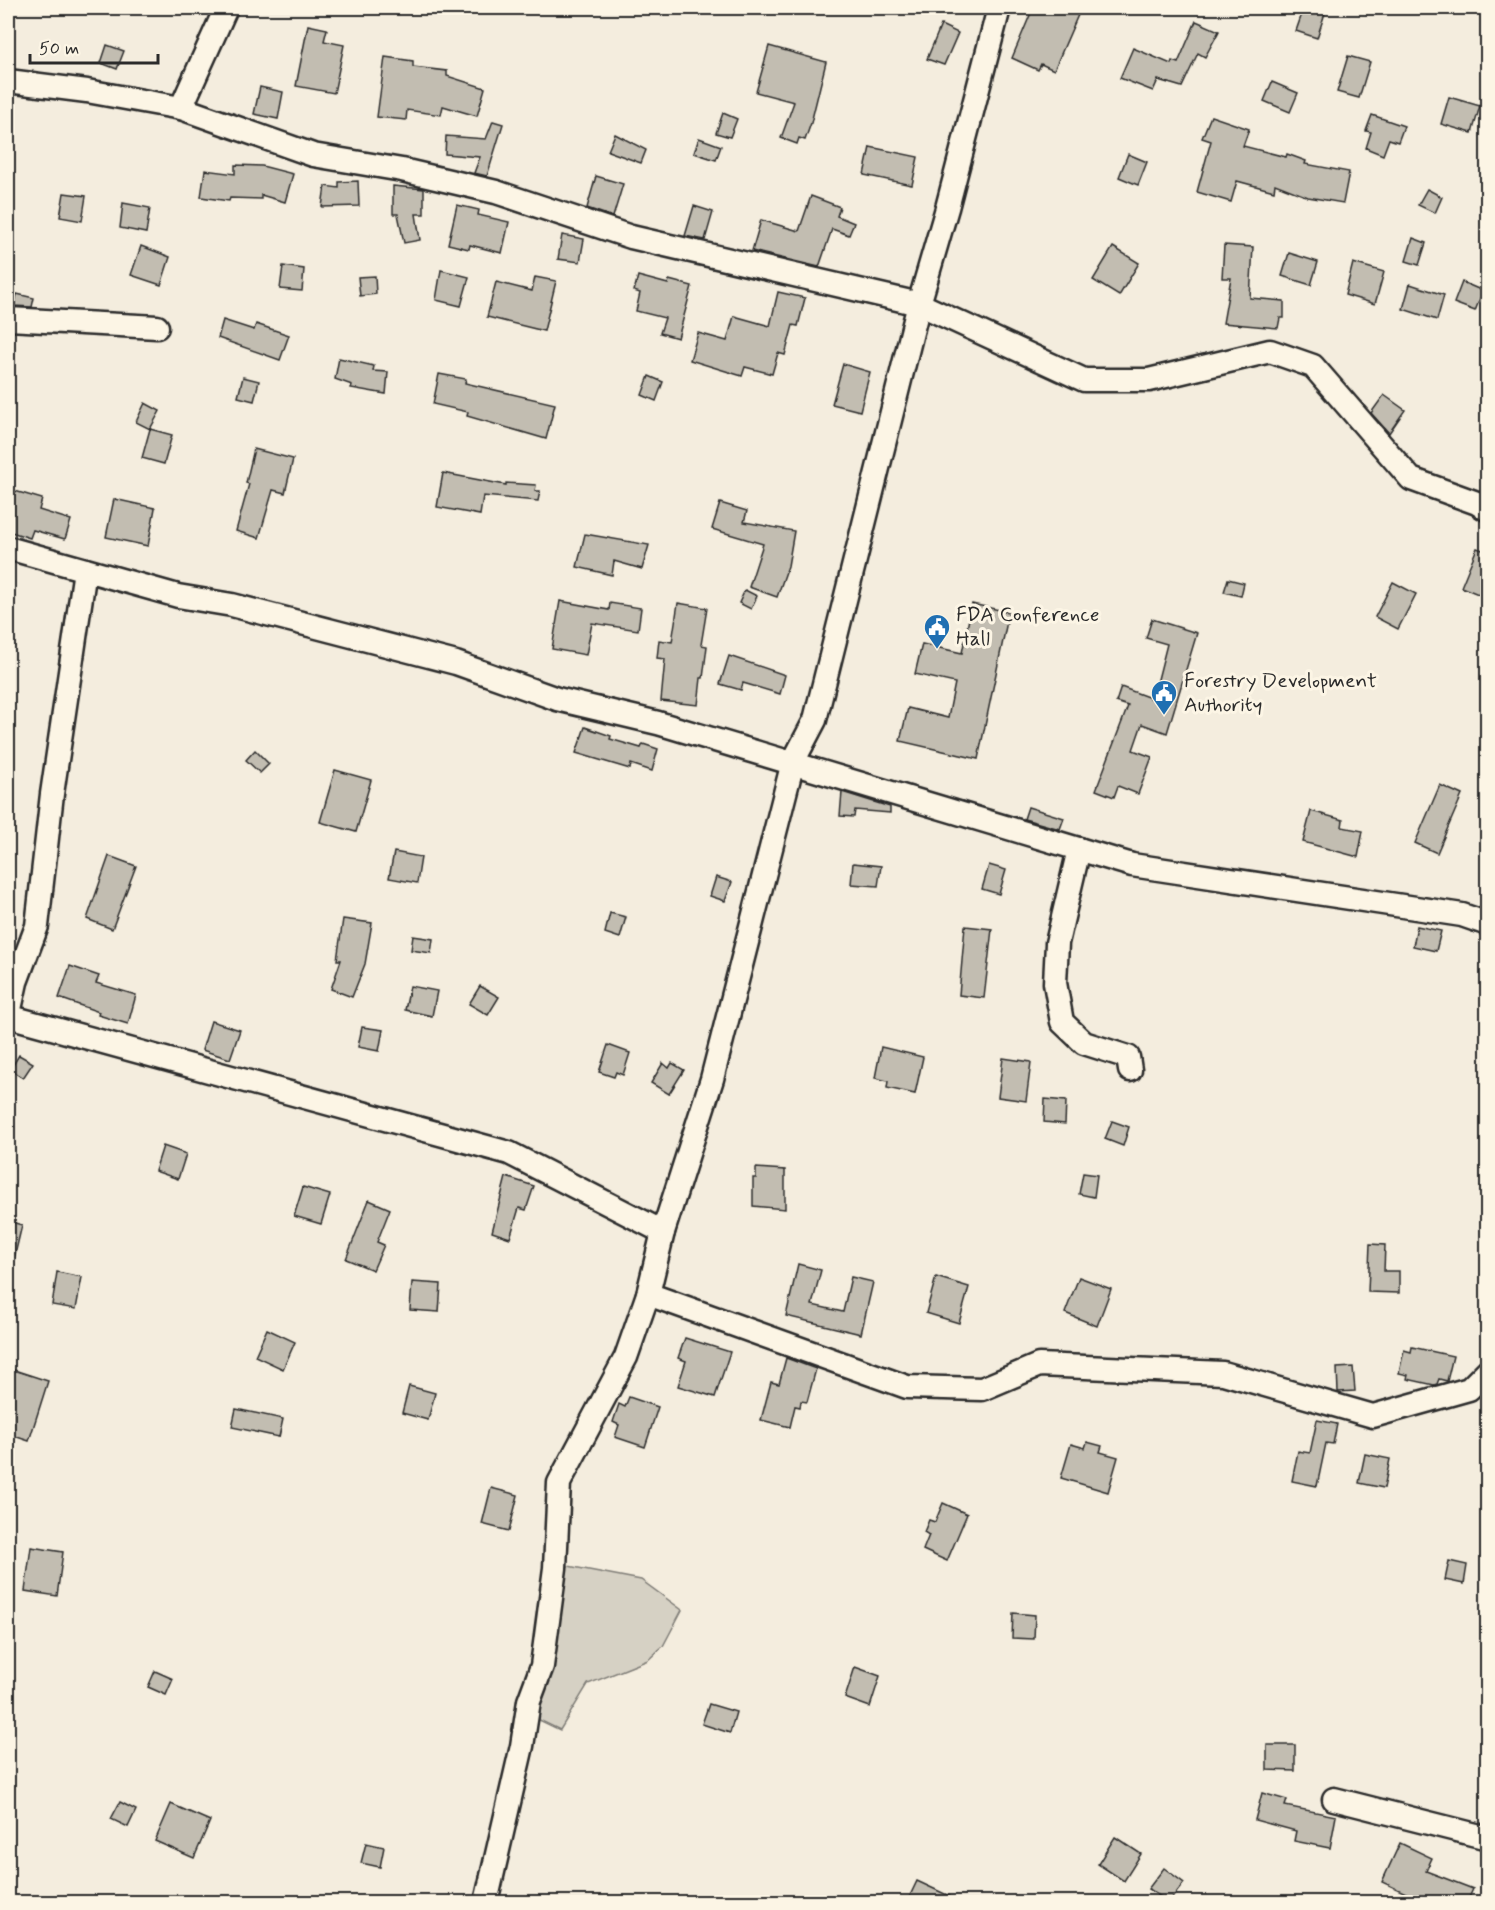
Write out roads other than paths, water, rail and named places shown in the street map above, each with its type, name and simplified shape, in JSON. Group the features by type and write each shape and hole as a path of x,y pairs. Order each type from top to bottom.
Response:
{"street":[{"path":"181,108 226,8"},
{"path":"486,1902 522,1746 529,1701 542,1666 555,1568 559,1484 626,1357 648,1294 663,1232 712,1079 793,762 815,720 919,304 947,208 999,8"},
{"path":"8,81 87,91 181,108 313,155 402,170 496,192 631,237 919,304 1084,380 1149,380 1270,351 1313,366 1411,479 1477,503 1488,510"},
{"path":"8,319 157,327"},
{"path":"8,548 178,596 232,605 456,663 557,699 658,723 1132,865 1462,915 1488,924"},
{"path":"85,570 52,794 37,926 16,982 8,1017 509,1153 663,1232"},
{"path":"1079,849 1058,943 1055,983 1062,1022 1084,1043 1128,1057 1130,1070"},
{"path":"648,1294 907,1387 982,1389 1039,1365 1223,1373 1373,1416 1469,1389 1488,1370"},
{"path":"1334,1799 1488,1838"}],"place":[{"name":"FDA Conference Hall","path":"937,650"},
{"name":"Forestry Development Authority","path":"1164,716"}]}
